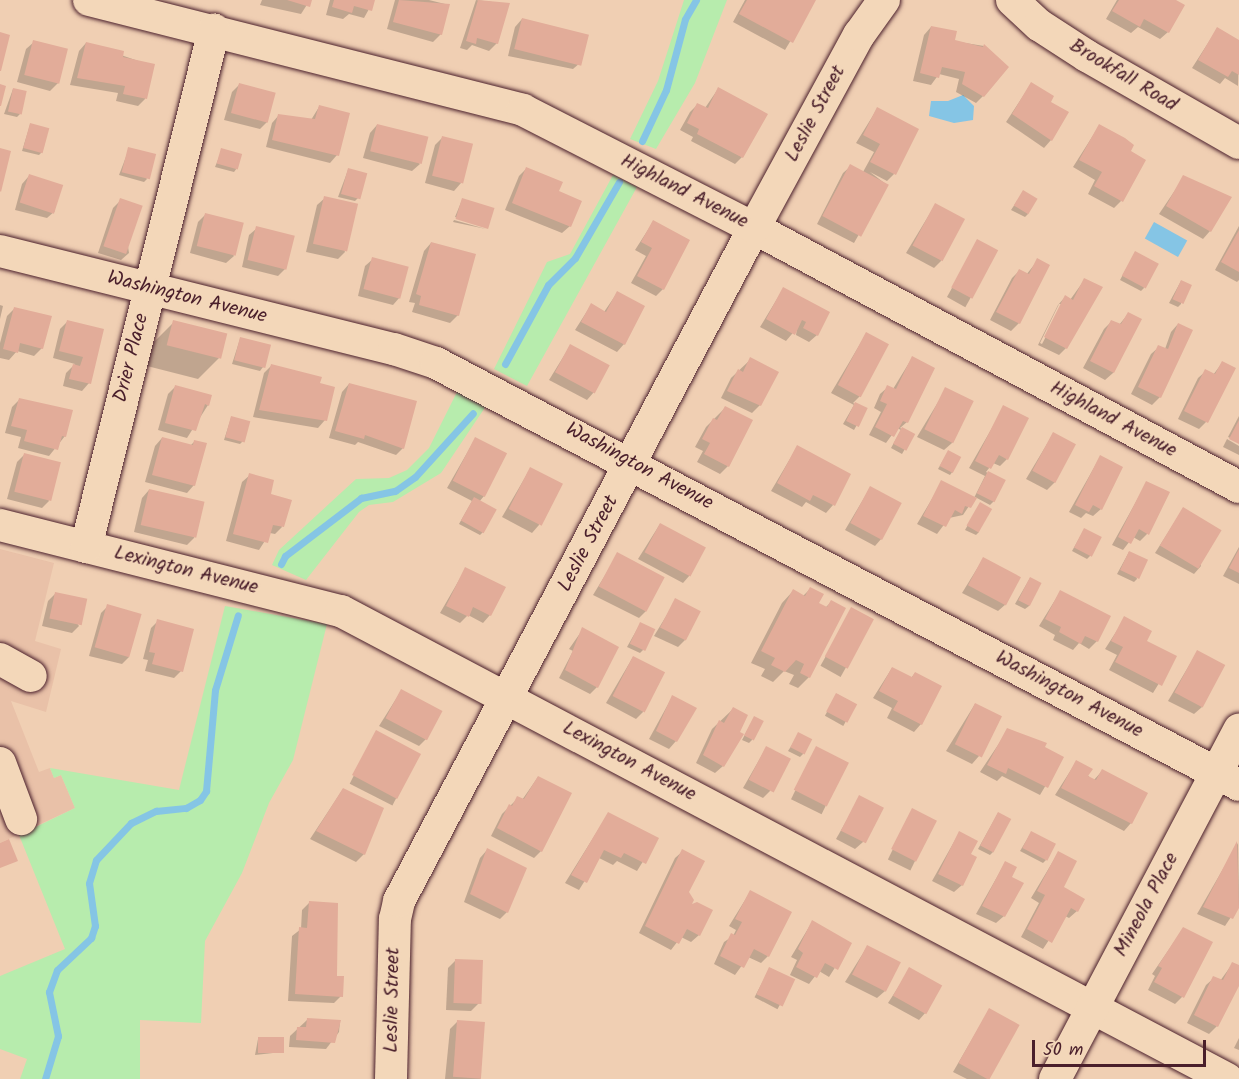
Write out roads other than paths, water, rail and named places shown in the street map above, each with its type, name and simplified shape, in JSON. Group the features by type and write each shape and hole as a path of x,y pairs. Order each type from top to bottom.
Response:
{"street":[{"name":"Highland Avenue","path":"89,0 501,102 545,120 754,228 1239,487"},
{"name":"Leslie Street","path":"391,1079 395,919 399,901 632,464 754,228 859,35 884,0"},
{"name":"Brookfall Road","path":"1012,0 1039,24 1087,56 1239,143"},
{"name":"Drier Place","path":"86,547 214,30"},
{"name":"Washington Avenue","path":"0,251 394,349 436,363 1228,779"},
{"name":"Lexington Avenue","path":"0,525 341,611 507,696 1227,1079"},
{"path":"0,659 31,676"},
{"name":"Mineola Place","path":"1055,1079 1093,1009 1228,779 1239,730"},
{"path":"0,763 21,819"}],"water":[{"path":"963,95 974,106 973,120 954,123 929,116 931,101 948,101"},
{"path":"1154,222 1187,240 1178,257 1145,239"}],"waterway":[{"path":"642,141 666,90 685,19 696,0"},
{"path":"505,364 548,285 575,258 619,182"},
{"path":"281,564 285,556 361,498 395,491 415,477 473,413"},
{"path":"45,1079 58,1036 49,992 57,970 91,938 95,926 89,883 96,860 131,823 156,811 186,808 200,800 206,791 215,690 238,615"}]}
